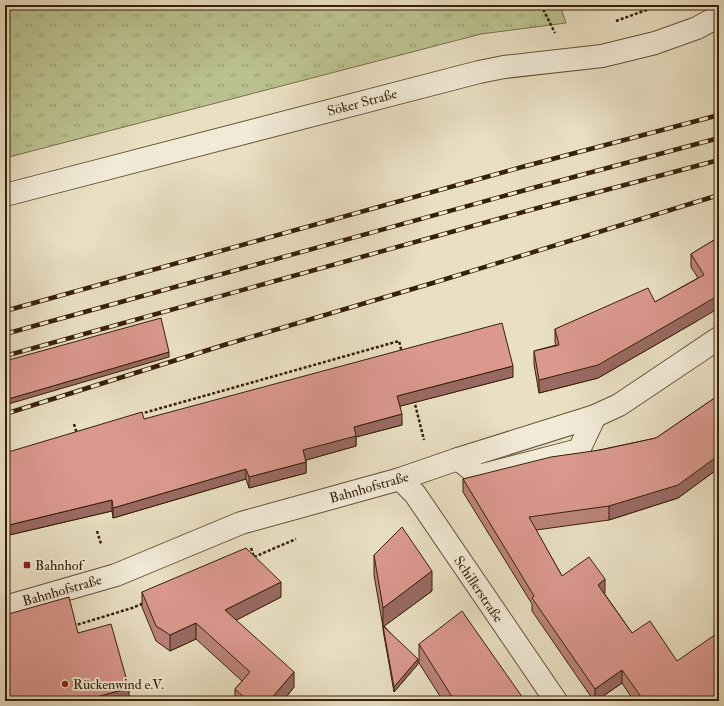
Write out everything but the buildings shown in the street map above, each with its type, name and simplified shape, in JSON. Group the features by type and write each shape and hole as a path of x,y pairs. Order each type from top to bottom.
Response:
{"street":[{"name":"Söker Straße","path":"5,196 463,76 504,67 610,54 655,43 697,28 719,16"},
{"name":"Bahnhofstraße","path":"5,607 116,575 241,523 400,479 458,459 595,416 619,405 719,338"},
{"name":"Schillerstraße","path":"400,479 415,494 556,701"}],"path":[{"path":"541,5 555,33"},
{"path":"133,416 399,341 403,356"},
{"path":"412,395 432,468"},
{"path":"74,424 78,436"},
{"path":"77,432 83,430"},
{"path":"97,531 101,544"}],"green space":[{"path":"5,5 560,5 566,23 481,34 5,158"}],"railway":[{"path":"5,311 522,167 719,115"},
{"path":"5,334 719,138"},
{"path":"5,356 534,209 719,160"},
{"path":"5,414 224,345 719,195"}],"place":[{"name":"Bahnhof","path":"27,565"},
{"name":"Rückenwind e.V.","path":"65,684"}]}
